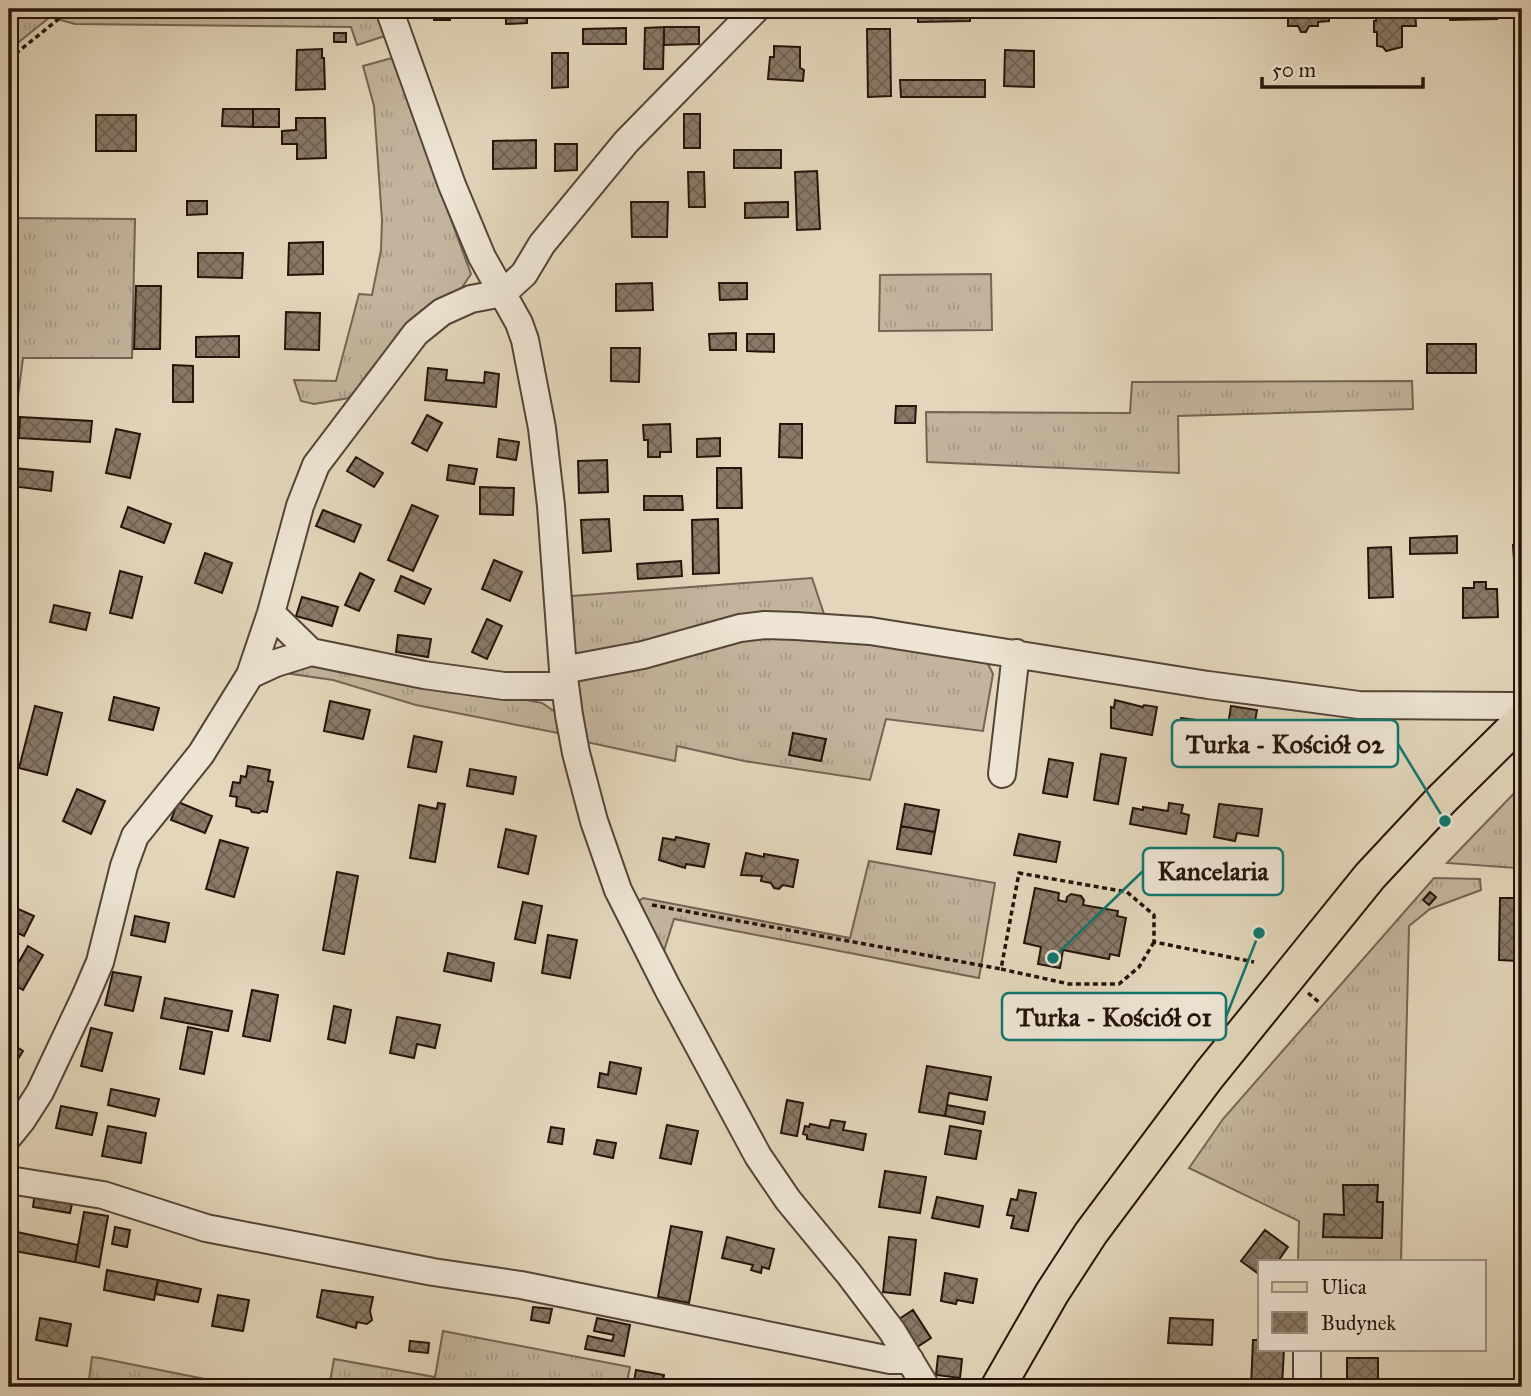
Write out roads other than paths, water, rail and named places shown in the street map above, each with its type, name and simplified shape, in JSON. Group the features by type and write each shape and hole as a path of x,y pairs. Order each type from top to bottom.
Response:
{"main road":[{"path":"998,1387 1052,1293 1091,1233 1209,1075 1370,876 1434,807 1522,720"}],"street":[{"path":"389,9 452,185 482,257 519,323 541,418 551,506 564,678 583,782 622,900 758,1156 788,1200 849,1274 926,1387"},
{"path":"9,1136 40,1093 95,974 124,866 135,836 201,754 250,675 271,613 306,486 316,465 416,333 442,312 471,299 503,293 524,274 542,244 626,142 756,9"},
{"path":"271,613 311,652"},
{"path":"250,675 311,652 424,675 504,687 564,678 740,628 765,625 870,631 1208,685 1359,705 1513,706 1522,711"},
{"path":"1002,774 1016,653"},
{"path":"9,1180 103,1195 206,1228 433,1272 521,1285 890,1360 910,1360"},
{"path":"1307,1350 1307,1387"}],"place":[{"name":"Turka - Kościół 02","path":"1445,821"},
{"name":"Turka - Kościół 01","path":"1259,933"},
{"name":"Kancelaria","path":"1053,958"}]}
